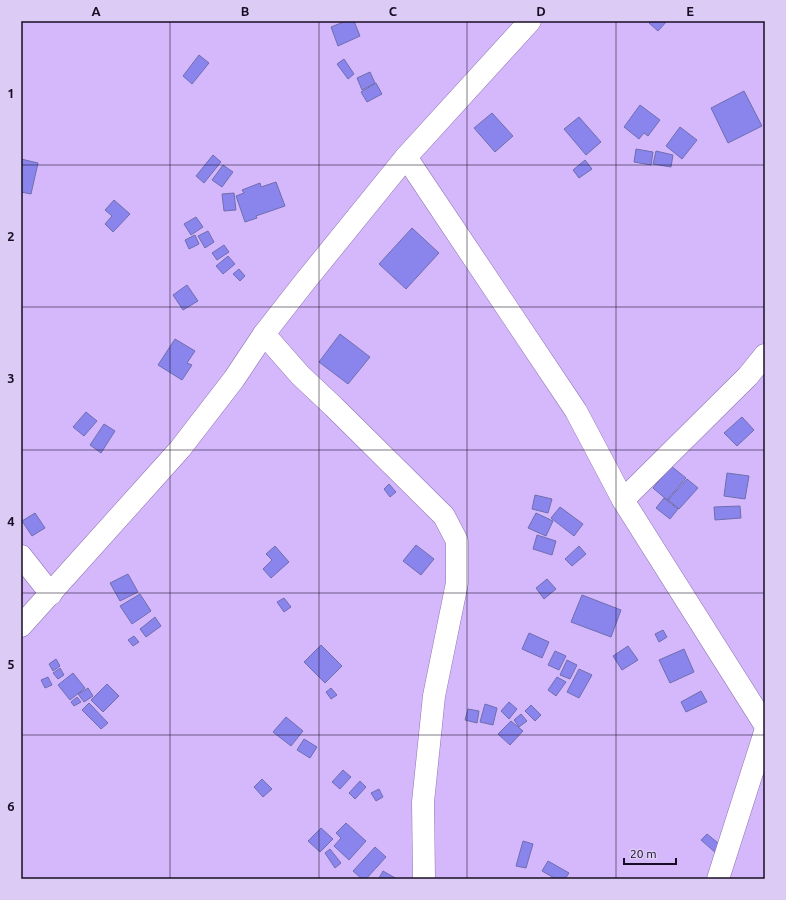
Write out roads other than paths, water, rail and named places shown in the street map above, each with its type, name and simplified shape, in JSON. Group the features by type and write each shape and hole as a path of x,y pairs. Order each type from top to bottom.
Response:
{"street":[{"path":"21,626 180,449 234,379 264,334 406,157 530,21"},
{"path":"406,157 576,411 623,500 765,725"},
{"path":"264,334 300,375 444,516 457,541 457,583 434,696 423,802 424,879"},
{"path":"623,500 748,376 765,355"},
{"path":"21,556 51,594"},
{"path":"718,879 765,732"}]}
